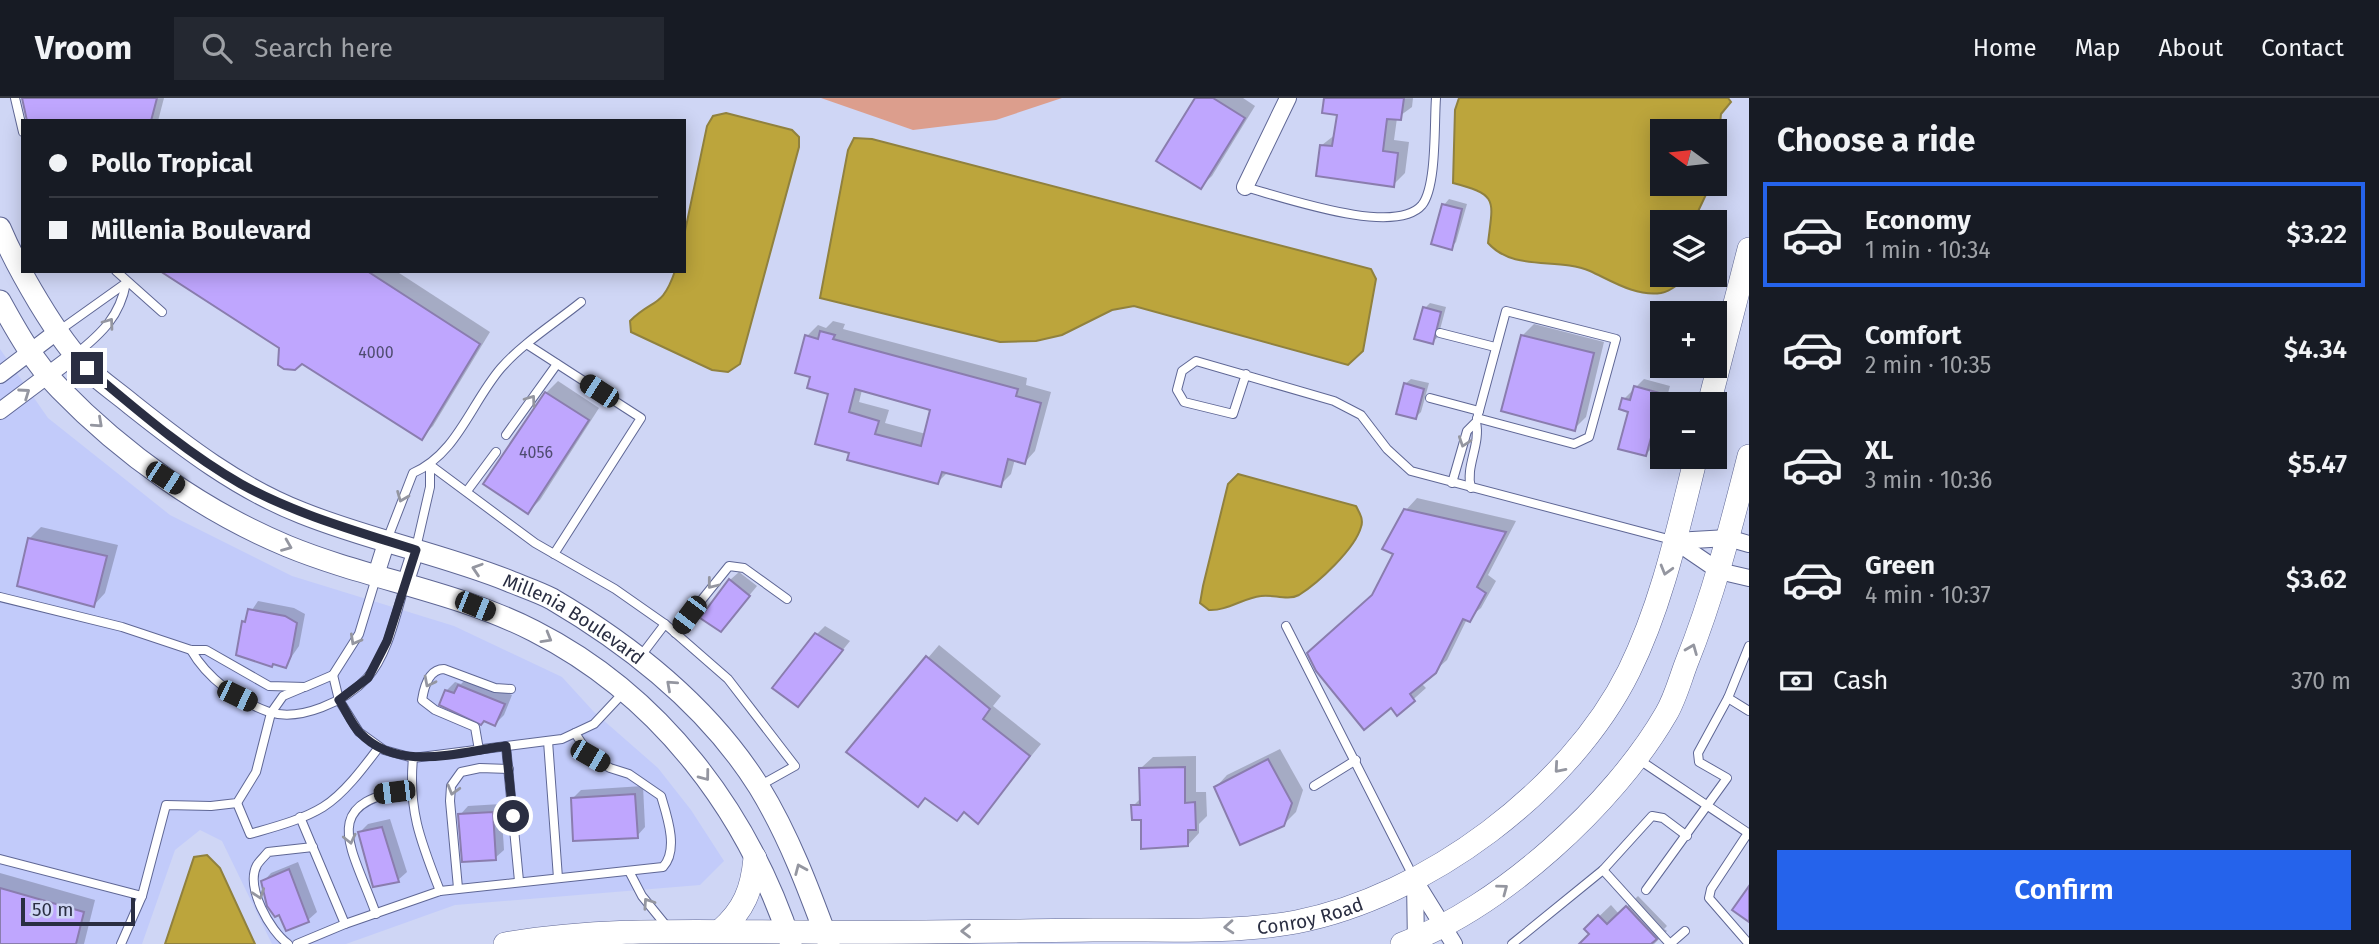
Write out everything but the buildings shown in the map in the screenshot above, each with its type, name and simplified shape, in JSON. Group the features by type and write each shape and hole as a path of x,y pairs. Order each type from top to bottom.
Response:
{"main road":[{"path":"1712,392 1749,249"},
{"path":"1411,942 1450,935 1539,858 1596,805 1667,712 1701,629 1719,571 1738,541 1749,456"},
{"name":"Conroy Road","path":"505,944 579,933 720,932 789,938 827,938 1227,928 1297,921 1415,881 1509,817 1556,772 1597,721 1628,674 1653,614 1693,469"},
{"path":"720,932 746,903 753,881 755,858"}],"street":[{"path":"1245,187 1288,98"},
{"name":"Millenia Boulevard","path":"0,228 21,270"},
{"name":"Millenia Boulevard","path":"23,273 59,331 87,368 186,449 241,484 301,513 487,572 549,597 639,658 687,699 723,738 758,786 792,848 827,938"},
{"name":"Millenia Boulevard","path":"0,301 31,352 59,388 107,432 165,478 224,516 288,547 475,606 533,630 577,656 624,692 662,725 695,762 728,806 755,858 789,938"},
{"path":"0,374 59,331"},
{"path":"0,411 76,354"},
{"path":"376,575 387,540"},
{"path":"1675,541 1738,541"},
{"path":"1675,541 1719,571 1749,578"},
{"path":"405,584 416,550"},
{"path":"1415,881 1450,935"},
{"path":"1411,942 1415,881"}],"lane":[{"path":"15,98 21,124"},
{"path":"1245,187 1367,218 1402,218 1423,204 1432,177 1436,98"},
{"path":"118,273 162,312"},
{"path":"59,331 126,283"},
{"path":"76,354 106,330 122,303 126,283"},
{"path":"387,540 413,474 430,466 444,453 502,367 581,302"},
{"path":"1430,398 1477,417 1574,444 1589,437 1616,339 1506,311 1477,417 1479,435 1469,478 1471,488"},
{"path":"1440,333 1495,347"},
{"path":"528,345 641,418 554,554"},
{"path":"1247,374 1233,414 1184,402 1177,390 1182,371 1196,361 1247,374 1334,401 1361,415 1387,449 1411,471 1675,541"},
{"path":"506,435 557,364"},
{"path":"1452,483 1467,431 1477,417"},
{"path":"467,491 496,452"},
{"path":"430,466 535,544 615,589 665,625 728,679 795,766 758,786"},
{"path":"416,550 430,486 430,466"},
{"path":"675,633 729,566 744,568 787,599"},
{"path":"237,803 256,772 271,713 283,696 333,675 359,634 376,575"},
{"path":"191,650 202,668 237,696 271,713 302,712 339,700 368,678 387,641 405,584"},
{"path":"0,597 122,627 191,650 206,650 269,685 305,687"},
{"path":"639,658 665,625"},
{"path":"1286,626 1415,881"},
{"path":"1646,890 1709,807 1727,778 1699,762 1698,753 1728,698 1749,646"},
{"path":"480,750 479,733 475,727 435,710 422,700 430,676 438,669 444,669 495,688 511,689"},
{"path":"333,675 339,700 359,733 379,747 413,758 548,741 575,733 594,724 624,692"},
{"path":"1728,698 1749,711"},
{"path":"297,944 440,891 658,869 669,858 670,838 661,796 629,774 610,768 590,756 575,733"},
{"path":"548,741 558,877"},
{"path":"506,746 519,881"},
{"path":"237,803 250,834 300,817 324,807 365,766 379,747"},
{"path":"1635,757 1749,832 1711,889 1709,898 1749,944"},
{"path":"413,758 410,790 417,830 440,891"},
{"path":"1314,786 1356,760"},
{"path":"458,888 451,786 461,772 480,768 509,769"},
{"path":"376,914 348,837 347,821 353,810 379,794 410,790"},
{"path":"121,944 142,896 166,804 200,806 237,803"},
{"path":"1513,944 1603,870 1652,816 1663,818 1688,836"},
{"path":"300,817 345,924"},
{"path":"288,944 278,937 254,888 256,866 268,852 313,847"},
{"path":"0,859 142,896"},
{"path":"1603,870 1670,944 1685,931"},
{"path":"630,873 647,903 670,931"}],"shaded area":[{"path":"821,98 1062,98 996,120 913,130"},
{"path":"1459,98 1728,98 1731,102 1721,114 1721,119 1650,119 1650,196 1705,196 1699,210 1650,210 1650,287 1673,287 1661,293 1642,293 1577,267 1523,261 1498,252 1488,243 1490,201 1479,191 1453,183 1455,110"},
{"path":"726,113 792,130 799,137 799,147 740,364 728,372 712,370 631,332 630,321 666,292 674,273 686,273 686,226 707,126 713,116"},
{"path":"854,138 872,139 1371,269 1376,279 1363,351 1348,365 1134,306 1112,310 1062,335 1036,341 1000,342 820,298 848,150"},
{"path":"0,349 48,418 170,515 292,576 454,626 562,677 594,712 658,768 691,810 724,861 700,885 455,905 346,944 272,944 222,841 200,830 175,850 142,944 0,944"},
{"path":"1238,474 1356,506 1362,524 1344,555 1299,595 1261,596 1222,609 1209,610 1200,603 1203,586 1228,484"},
{"path":"207,855 220,868 255,944 165,944 194,857"}],"route":[{"path":"87,368 186,449 241,484 301,513 416,550 387,641 368,678 339,700 359,733 384,750 413,758 506,746 513,816"}]}
